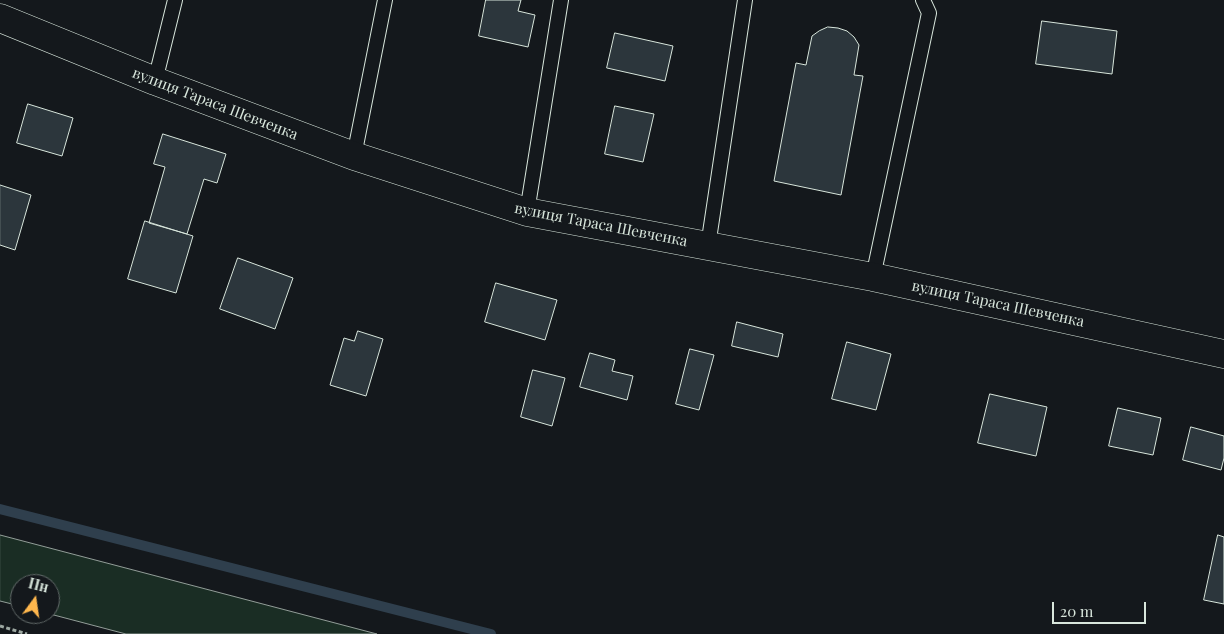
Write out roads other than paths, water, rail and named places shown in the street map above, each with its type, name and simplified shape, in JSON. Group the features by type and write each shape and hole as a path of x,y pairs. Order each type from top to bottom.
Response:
{"street":[{"name":"вулиця Тараса Шевченка","path":"0,18 155,81 354,156 527,212 873,277 1224,354"}],"lane":[{"path":"155,81 176,0"},
{"path":"354,156 385,0"},
{"path":"527,212 561,0"},
{"path":"708,246 745,0"},
{"path":"873,277 928,13 923,0"}],"waterway":[{"path":"0,509 491,634"}]}
